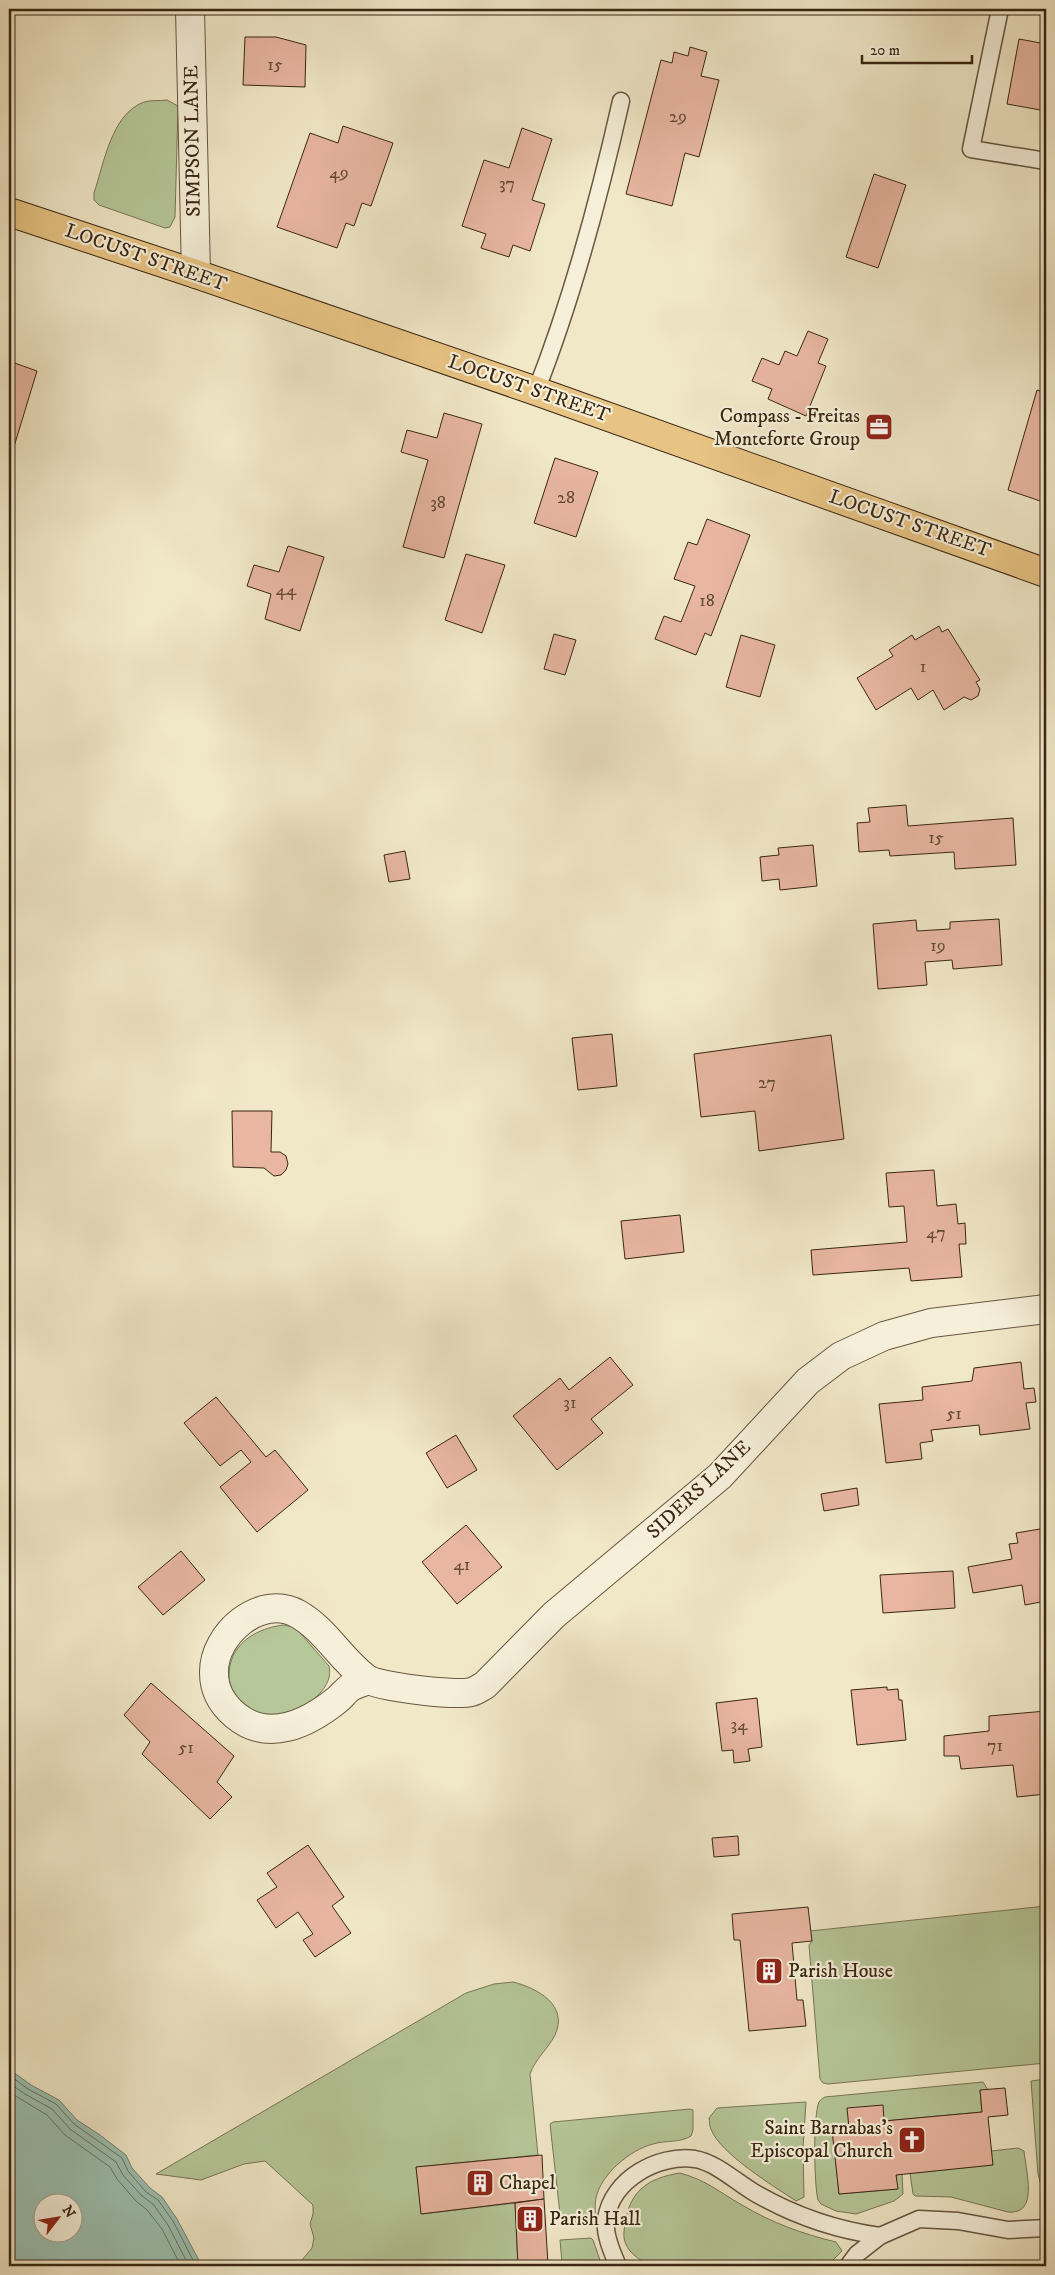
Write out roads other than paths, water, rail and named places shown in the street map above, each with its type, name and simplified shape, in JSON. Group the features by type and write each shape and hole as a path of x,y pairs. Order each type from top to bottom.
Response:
{"highway":[{"name":"LOCUST STREET","path":"9,212 536,390 1046,573"}],"street":[{"name":"SIMPSON LANE","path":"190,9 196,274"},
{"name":"SIDERS LANE","path":"369,1680 437,1692 472,1692 485,1685 554,1615 720,1476 808,1381 840,1356 884,1336 932,1323 1046,1309"},
{"path":"273,1608 297,1613 310,1622 332,1642 348,1662 369,1680 352,1687 317,1715 290,1728 264,1729 244,1723 226,1708 216,1689 214,1671 221,1644 232,1628 247,1618 273,1608"}],"lane":[{"path":"1000,9 970,149 1046,161"},
{"path":"536,390 556,339 578,268 607,162 621,101"},
{"path":"618,2266 606,2233 606,2220 609,2208 624,2185 645,2168 669,2159 697,2159 790,2210 850,2232 880,2236"},
{"path":"848,2266 857,2254 880,2236 919,2218 958,2221 1008,2230 1046,2228"}],"water":[{"path":"9,2069 31,2085 59,2100 77,2120 126,2155 132,2168 150,2188 162,2197 177,2219 202,2266 9,2266"}],"place":[{"name":"Compass - Freitas Monteforte Group","path":"879,427"},
{"name":"Parish House","path":"769,1971"},
{"name":"Saint Barnabas's Episcopal Church","path":"912,2140"},
{"name":"Chapel","path":"480,2183"},
{"name":"Parish Hall","path":"530,2219"}]}
